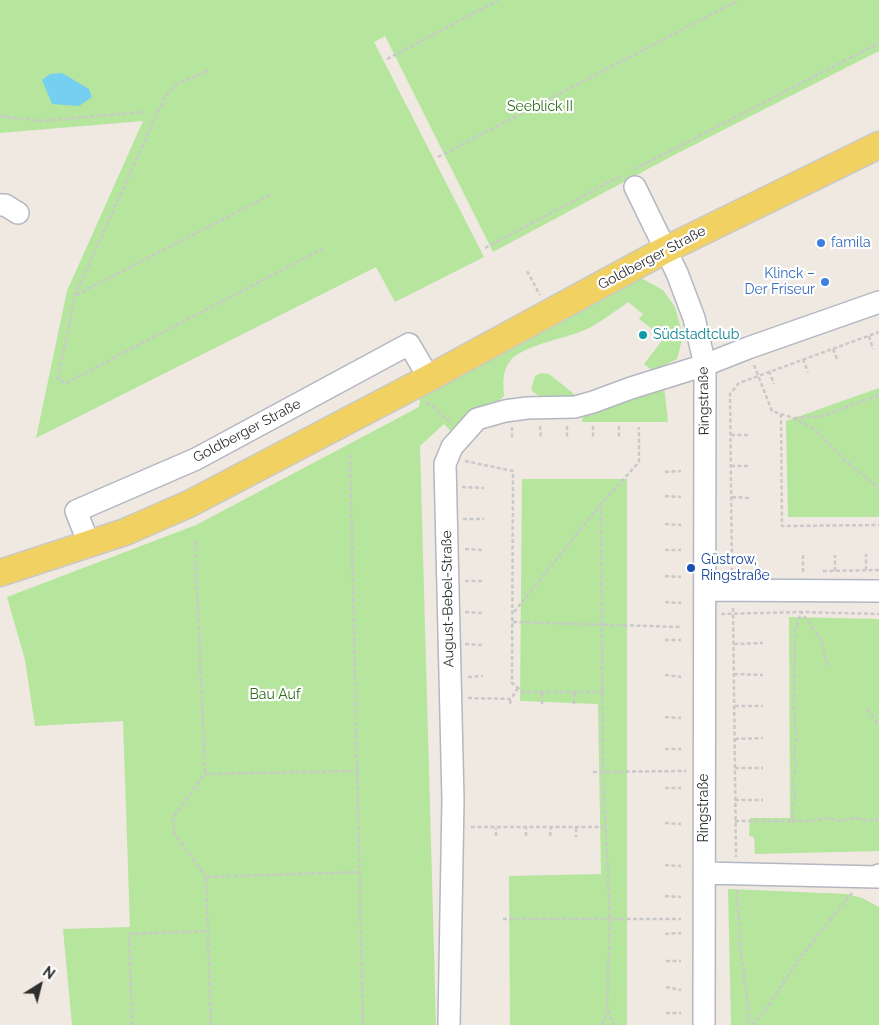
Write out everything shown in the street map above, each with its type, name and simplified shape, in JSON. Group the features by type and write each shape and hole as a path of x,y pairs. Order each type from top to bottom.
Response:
{"main road":[{"name":"Goldberger Straße","path":"0,573 125,532 189,504 421,383 665,250 879,145"}],"street":[{"name":"Ringstraße","path":"629,178 677,274 694,318 705,365 704,1025"},
{"name":"August-Bebel-Straße","path":"449,1025 453,800 445,464 452,447 477,420 505,411 527,408 575,407 705,365 879,302"},
{"name":"Goldberger Straße","path":"89,544 76,511 196,459 409,344 421,383"},
{"path":"705,590 879,591"},
{"path":"704,873 878,878 879,876"}],"path":[{"path":"387,59 498,0"},
{"path":"438,156 739,0"},
{"path":"485,248 629,178 879,43"},
{"path":"208,71 175,85 164,98 75,295 58,379 66,383 322,249"},
{"path":"0,116 40,122 144,112"},
{"path":"75,295 272,194"},
{"path":"528,271 540,296"},
{"path":"748,1025 749,1014 740,945 736,874 730,394 739,383 758,375 879,332"},
{"path":"869,336 873,349"},
{"path":"748,348 772,411 793,418 813,428 847,462 879,488"},
{"path":"833,348 838,361"},
{"path":"804,359 808,372"},
{"path":"769,371 774,384"},
{"path":"421,383 462,434"},
{"path":"793,418 823,416 879,395"},
{"path":"781,414 782,526 879,525"},
{"path":"512,425 512,438"},
{"path":"540,426 541,438"},
{"path":"567,426 567,438"},
{"path":"593,426 593,439"},
{"path":"619,426 619,439"},
{"path":"513,613 601,504 639,462 639,427"},
{"path":"731,434 750,435"},
{"path":"350,455 363,1025"},
{"path":"464,461 514,471 512,683 523,692 603,692"},
{"path":"731,466 750,466"},
{"path":"665,472 681,471"},
{"path":"461,486 484,488"},
{"path":"665,496 681,497"},
{"path":"732,497 751,498"},
{"path":"601,504 603,772 610,919 607,1008 602,1025"},
{"path":"461,519 484,519"},
{"path":"665,524 681,525"},
{"path":"196,542 205,774 173,818 174,833 206,876 211,1025"},
{"path":"461,549 484,550"},
{"path":"665,550 681,550"},
{"path":"866,554 866,570"},
{"path":"803,555 803,572"},
{"path":"835,555 835,571"},
{"path":"665,576 681,577"},
{"path":"461,581 483,581"},
{"path":"665,602 681,603"},
{"path":"461,612 483,613"},
{"path":"705,614 801,612 879,614"},
{"path":"801,612 821,639 828,666"},
{"path":"792,821 795,794 793,781 796,767 794,754 796,738 794,708 796,631 801,612"},
{"path":"513,622 681,627"},
{"path":"665,640 681,640"},
{"path":"734,644 763,643"},
{"path":"461,644 483,645"},
{"path":"734,674 763,675"},
{"path":"665,675 681,677"},
{"path":"461,677 483,676"},
{"path":"510,704 518,688"},
{"path":"542,692 542,704"},
{"path":"574,692 574,704"},
{"path":"461,697 511,699"},
{"path":"734,706 763,706"},
{"path":"867,709 879,725"},
{"path":"665,716 681,718"},
{"path":"735,739 763,738"},
{"path":"665,749 681,749"},
{"path":"735,768 763,768"},
{"path":"205,774 358,771"},
{"path":"593,772 704,771"},
{"path":"665,788 681,788"},
{"path":"735,800 763,800"},
{"path":"736,821 810,821 827,818 838,821 856,818 867,821 879,819"},
{"path":"665,823 681,824"},
{"path":"470,827 607,828"},
{"path":"496,828 496,836"},
{"path":"526,828 526,836"},
{"path":"550,828 550,836"},
{"path":"576,828 576,837"},
{"path":"665,866 681,866"},
{"path":"206,876 360,872"},
{"path":"752,1025 765,1010 802,955 851,894 856,877"},
{"path":"665,896 681,898"},
{"path":"503,919 681,919"},
{"path":"132,1025 129,934 208,931"},
{"path":"666,934 681,933"},
{"path":"666,961 681,960"},
{"path":"666,987 681,990"},
{"path":"607,1008 614,1025"},
{"path":"666,1013 681,1013"}],"green space":[{"name":"Seeblick II","path":"0,0 879,0 879,51 676,154 493,252 385,36 374,42 484,257 395,302 376,267 36,438 67,291 143,121 0,133"},
{"name":"Bau Auf","path":"641,278 663,290 675,307 683,336 677,359 653,371 644,364 664,338 639,319 643,314 628,302 581,332 537,345 518,354 506,368 503,382 504,396 501,399 472,413 453,434 444,424 420,446 436,1025 72,1025 63,929 130,927 123,721 35,726 25,660 7,597 196,525 419,407 421,391"},
{"path":"541,373 549,374 573,393 575,398 546,399 535,394 531,389 535,376"},
{"path":"664,386 668,422 582,422 583,414"},
{"path":"879,388 879,517 788,517 786,421"},
{"path":"522,479 627,479 627,1025 510,1025 509,876 601,874 598,704 520,701"},
{"path":"789,617 879,619 879,851 755,854 754,837 749,836 750,818 790,818"},
{"path":"728,889 847,894 862,898 879,907 879,1025 731,1025"}],"water":[{"path":"62,73 89,89 92,97 79,106 52,104 42,80 50,74"}],"place":[{"name":"famila","path":"821,243"},
{"name":"Klinck – Der Friseur","path":"825,282"},
{"name":"Südstadtclub","path":"643,335"},
{"name":"Güstrow, Ringstraße","path":"691,568"}]}
